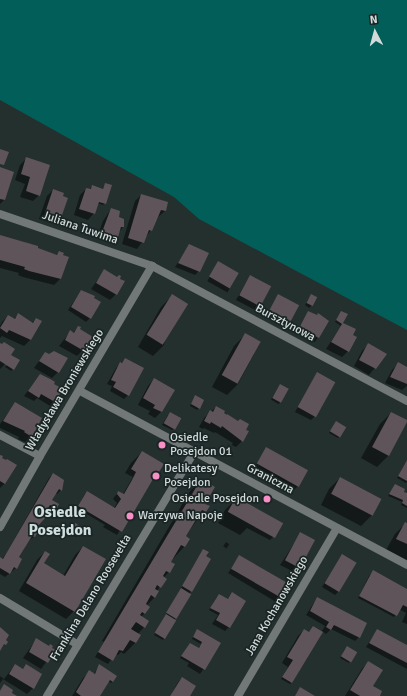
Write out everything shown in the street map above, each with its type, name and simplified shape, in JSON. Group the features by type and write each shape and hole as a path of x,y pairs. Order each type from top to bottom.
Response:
{"street":[{"name":"Juliana Tuwima","path":"0,214 152,266"},
{"name":"Władysława Broniewskiego","path":"0,527 152,266"},
{"name":"Bursztynowa","path":"152,266 407,401"},
{"name":"Graniczna","path":"80,391 407,566"},
{"path":"0,435 40,456"},
{"name":"Franklina Delano Roosevelta","path":"47,696 194,452"},
{"name":"Jana Kochanowskiego","path":"238,696 336,528"},
{"path":"0,598 77,644"}],"shaded area":[{"path":"0,0 407,0 407,330 199,219 174,197 0,100"}],"building":[{"path":"0,149 9,152 4,165 0,164"},
{"path":"26,157 50,165 40,196 26,191 30,177 21,174"},
{"path":"0,167 14,172 5,200 0,199"},
{"path":"105,183 112,185 106,204 99,202 95,214 79,209 86,188 91,189 92,185 103,189"},
{"path":"53,189 64,193 63,196 68,198 61,218 45,213"},
{"path":"141,194 168,202 166,211 161,210 152,231 149,230 144,243 128,238"},
{"path":"111,208 120,211 119,217 124,219 124,227 121,227 118,237 102,232"},
{"path":"0,235 38,246 38,248 57,255 59,251 64,253 63,255 69,257 61,279 29,271 24,269 25,267 0,260"},
{"path":"189,244 209,253 200,272 178,263"},
{"path":"218,261 239,273 230,289 209,277"},
{"path":"104,269 117,277 119,275 121,276 120,279 125,281 117,295 96,283"},
{"path":"250,275 271,286 260,307 239,295"},
{"path":"81,290 95,296 94,298 101,302 91,319 71,307"},
{"path":"172,294 188,304 163,345 147,335"},
{"path":"278,294 299,305 290,322 269,311"},
{"path":"311,294 317,297 313,306 306,303"},
{"path":"308,311 317,315 318,313 329,321 319,338 299,328"},
{"path":"341,311 348,314 343,323 356,329 353,335 357,337 349,352 331,342 342,324 336,320"},
{"path":"18,313 33,323 36,318 42,321 31,340 9,330 7,333 0,328 8,315 15,319"},
{"path":"78,326 81,327 80,329 93,337 84,351 65,340 70,330 74,333"},
{"path":"245,333 261,342 237,384 222,375"},
{"path":"4,342 15,349 11,355 20,360 14,370 0,361 0,343 2,344"},
{"path":"368,343 387,354 376,369 359,360"},
{"path":"54,351 68,358 59,373 39,361 45,352 49,354"},
{"path":"125,358 144,368 129,396 113,387 116,382 111,380 120,362 122,363"},
{"path":"398,362 407,367 407,384 390,377"},
{"path":"317,372 335,382 316,417 298,407"},
{"path":"40,374 52,380 55,382 54,384 63,389 55,402 41,394 39,398 28,391"},
{"path":"154,378 175,390 162,412 153,408 155,405 143,398"},
{"path":"280,384 289,389 281,403 272,398"},
{"path":"195,395 204,400 200,409 191,404"},
{"path":"15,402 42,418 32,437 24,432 25,431 3,421"},
{"path":"216,406 225,411 224,413 238,421 240,419 249,424 246,430 249,431 243,442 222,426 221,428 211,422 210,424 204,421 210,410 213,412"},
{"path":"170,412 181,418 175,430 164,423"},
{"path":"391,412 407,420 407,422 389,456 372,447"},
{"path":"336,421 346,427 340,437 330,431"},
{"path":"266,447 308,470 299,487 257,464"},
{"path":"142,451 164,464 157,475 156,474 122,532 78,506 87,491 115,508 121,499 117,494 118,491 124,494 136,472 131,469"},
{"path":"0,455 3,456 2,458 7,459 17,465 5,484 0,481"},
{"path":"407,460 407,481 398,476"},
{"path":"53,473 64,480 62,491 59,489 52,500 59,504 57,508 50,505 46,512 45,511 43,515 46,517 34,531 37,533 35,537 32,536 19,557 22,559 17,569 14,567 10,574 0,568 0,557 3,559"},
{"path":"340,477 381,499 373,516 331,494"},
{"path":"201,479 215,487 205,504 210,506 206,512 202,510 186,536 190,539 185,547 181,545 171,562 175,564 170,573 166,571 163,576 167,579 161,588 157,585 155,589 159,591 155,598 151,595 146,604 150,607 145,614 142,612 140,615 149,621 145,628 136,622 131,629 141,635 136,643 130,640 123,651 119,650 113,661 98,652"},
{"path":"395,484 405,489 404,492 407,493 407,506 402,503 403,500 389,494"},
{"path":"236,497 283,523 275,538 228,512"},
{"path":"405,522 407,523 407,544 396,539"},
{"path":"75,523 83,528 79,536 71,531"},
{"path":"300,532 315,540 300,568 285,560"},
{"path":"83,546 106,559 75,612 26,583 45,551 50,554 44,563 65,576"},
{"path":"203,549 209,552 206,556 211,559 192,592 182,586"},
{"path":"342,554 357,563 339,592 324,583"},
{"path":"239,555 289,584 281,598 231,569"},
{"path":"373,570 407,589 407,607 403,605 397,616 359,596"},
{"path":"181,588 191,594 176,619 166,613"},
{"path":"232,592 246,601 230,628 216,620 220,613 210,608 219,594 228,599"},
{"path":"317,597 367,623 360,638 334,625 331,630 326,627 329,622 310,611"},
{"path":"166,614 176,620 165,639 155,633"},
{"path":"313,626 323,632 292,683 282,677 293,660 287,657 304,629 309,632"},
{"path":"0,627 9,635 6,640 8,642 6,645 4,644 0,651"},
{"path":"197,629 221,643 205,670 181,656 190,643 199,648 202,642 193,637"},
{"path":"377,629 407,645 407,663 369,643"},
{"path":"36,638 49,646 50,644 53,646 52,648 56,650 48,663 29,652"},
{"path":"347,646 357,652 351,662 341,656"},
{"path":"368,661 383,670 373,686 382,691 380,696 360,696 350,690"},
{"path":"15,664 23,669 26,664 42,674 34,689 9,674"},
{"path":"99,664 117,676 113,682 110,680 100,696 81,696 76,692 89,670 95,674"},
{"path":"182,677 196,686 190,696 170,696"},
{"path":"4,684 13,690 12,693 17,696 0,696 0,691"},
{"path":"300,687 315,696 295,696"}],"place":[{"name":"Osiedle Posejdon 01","path":"162,445"},
{"name":"Delikatesy Posejdon","path":"156,476"},
{"name":"Osiedle Posejdon","path":"267,499"},
{"name":"Warzywa Napoje","path":"130,516"}],"district":[{"name":"Osiedle Posejdon","path":"60,521"}]}
